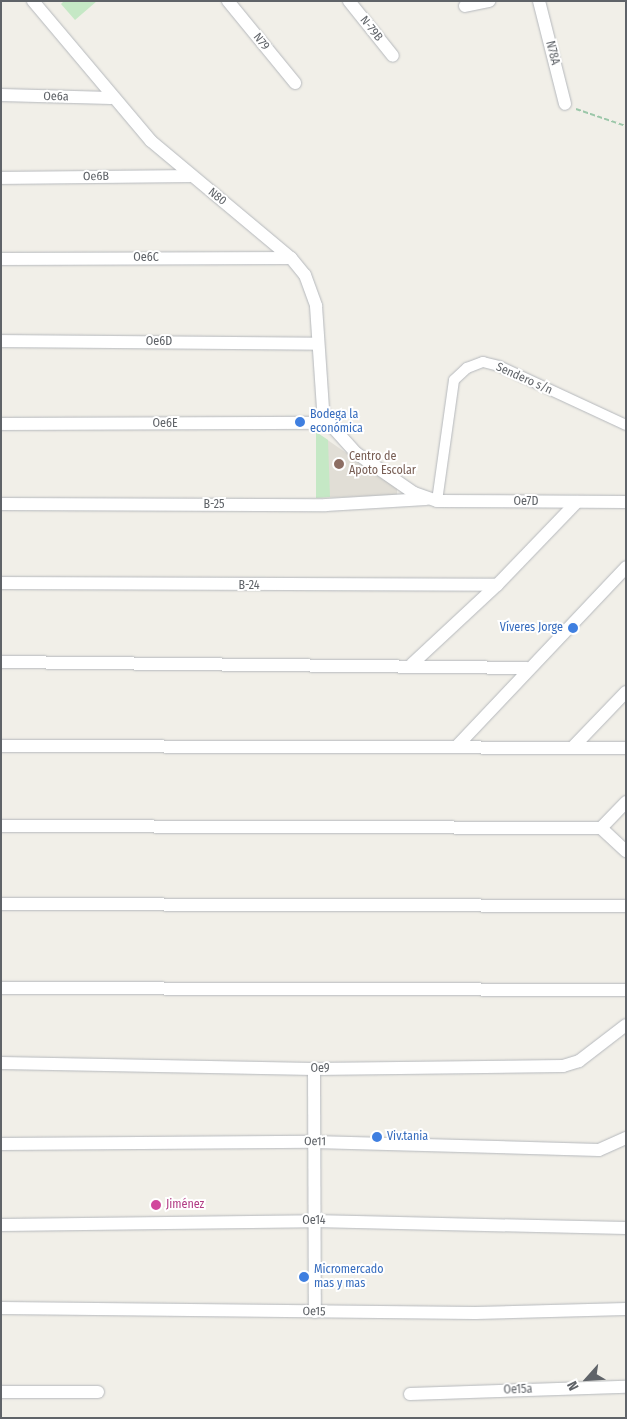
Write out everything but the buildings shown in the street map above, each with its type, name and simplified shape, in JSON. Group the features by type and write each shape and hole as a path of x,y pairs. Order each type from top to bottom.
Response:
{"street":[{"name":"N80","path":"33,1 111,98 190,176 292,258 311,289 320,394 329,423"},
{"name":"N79","path":"228,1 294,83"},
{"name":"N-79B","path":"349,1 393,56"},
{"path":"465,6 489,1"},
{"name":"N78A","path":"539,1 564,104"},
{"name":"Oe6a","path":"1,95 111,98"},
{"name":"Oe6B","path":"1,178 190,176"},
{"name":"Oe6C","path":"1,259 292,258"},
{"name":"Oe6D","path":"1,341 316,344"},
{"name":"Sendero s/n","path":"431,500 454,380 467,368 483,362 499,366 626,426"},
{"path":"329,423 356,453 431,500"},
{"name":"Oe6E","path":"1,424 329,423"},
{"name":"Oe7D","path":"431,500 626,502"},
{"name":"B-25","path":"1,504 326,506 431,500"},
{"path":"412,664 497,586 577,502"},
{"path":"457,746 527,668 626,567"},
{"name":"B-24","path":"1,583 497,586"},
{"path":"1,662 412,664 527,668"},
{"path":"574,746 626,692"},
{"path":"1,746 574,746 626,748"},
{"path":"600,828 626,802"},
{"path":"1,826 600,828 626,851"},
{"path":"1,904 626,906"},
{"path":"1,988 626,990"},
{"name":"Oe9","path":"1,1063 314,1069 563,1066 579,1061 626,1025"},
{"path":"314,1069 313,1221 315,1312"},
{"name":"Oe11","path":"1,1144 314,1142 599,1150 626,1138"},
{"name":"Oe14","path":"1,1225 313,1221 626,1228"},
{"name":"Oe15","path":"1,1308 315,1312 626,1309"},
{"name":"Oe15a","path":"410,1394 626,1387"},
{"path":"1,1392 98,1392"}],"path":[{"path":"564,104 626,126"}],"shaded area":[{"name":"Centro de Apoto Escolar","path":"316,432 397,488 397,495 316,498"}],"green space":[{"path":"64,1 97,1 75,20 61,4"},
{"path":"316,432 328,440 330,497 316,498"}],"place":[{"name":"Bodega la económica","path":"300,422"},
{"name":"Centro de Apoto Escolar","path":"339,464"},
{"name":"Víveres Jorge","path":"573,628"},
{"name":"Viv.tania","path":"377,1137"},
{"name":"Jiménez","path":"156,1205"},
{"name":"Micromercado mas y mas","path":"304,1277"}]}
